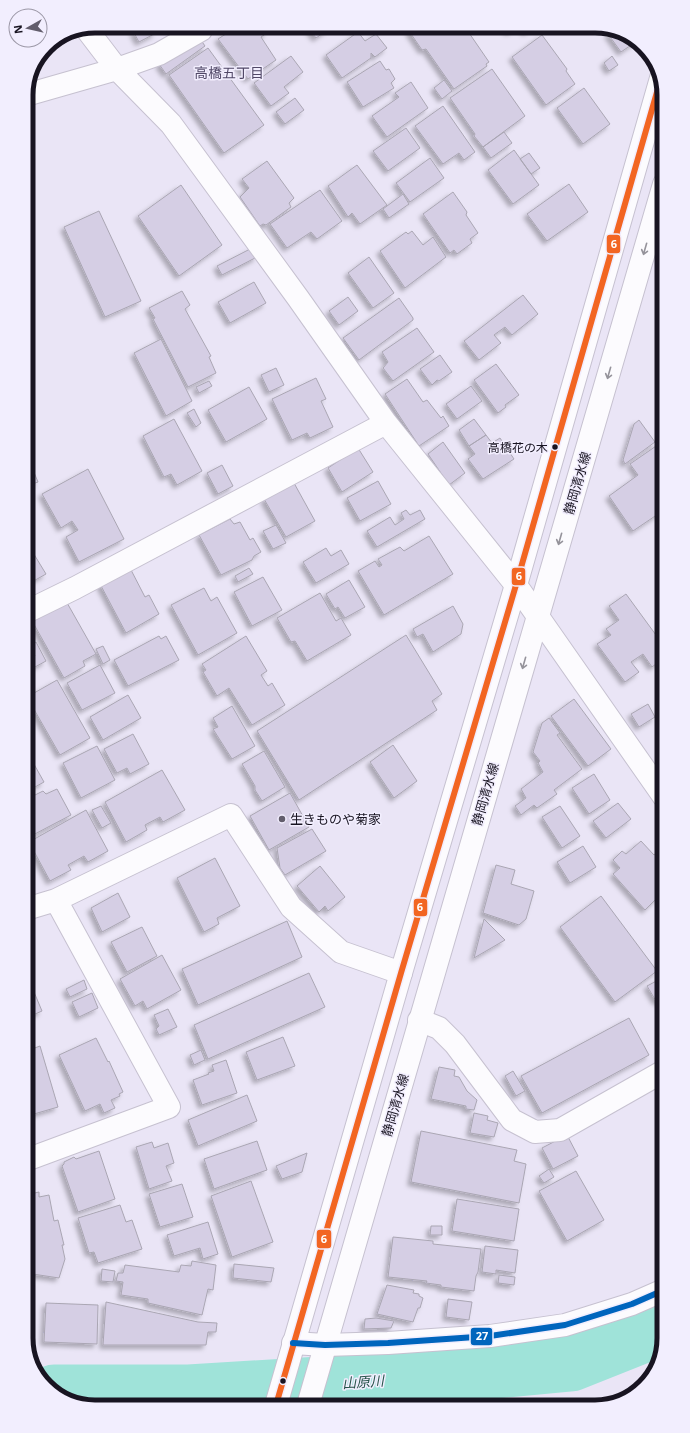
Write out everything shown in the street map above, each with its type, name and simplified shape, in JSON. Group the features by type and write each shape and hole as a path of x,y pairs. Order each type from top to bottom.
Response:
{"street":[{"path":"33,93 117,69 159,54 196,33"},
{"path":"90,34 117,69 171,124 298,298 386,423 516,585 657,787"},
{"path":"277,1400 516,585 657,93"},
{"name":"静岡清水線","path":"309,1400 657,208"},
{"path":"33,608 386,423"},
{"path":"33,907 56,900 231,815 291,907 341,952 401,974"},
{"path":"33,1157 169,1107 56,900"},
{"path":"419,1020 439,1028 455,1044 512,1120 534,1132 560,1130 657,1075"},
{"path":"293,1343 325,1345 388,1343 490,1336 565,1325 632,1304 657,1293"}],"building":[{"path":"134,33 156,33 139,42"},
{"path":"227,33 267,33 261,37 276,60 248,79 218,39"},
{"path":"312,33 323,33 316,38"},
{"path":"357,33 359,33 365,41 376,34 387,48 375,57 371,53 371,58 342,78 326,55"},
{"path":"410,33 469,33 489,62 486,64 487,66 454,89 426,49 422,50"},
{"path":"608,34 626,41 631,45 621,52"},
{"path":"542,35 567,69 566,71 575,84 546,105 512,57"},
{"path":"198,36 205,46 166,74 159,64"},
{"path":"208,48 264,125 224,153 169,75"},
{"path":"291,56 303,72 284,87 289,93 271,106 254,83"},
{"path":"612,56 618,65 609,71 604,63"},
{"path":"380,61 386,70 389,69 395,79 391,83 394,88 363,107 347,82"},
{"path":"492,69 525,116 483,147 474,136 475,134 450,98"},
{"path":"444,80 452,91 442,99 434,88"},
{"path":"411,82 428,108 387,137 372,116 399,97 395,93"},
{"path":"584,88 610,124 583,144 557,108"},
{"path":"295,98 304,110 285,124 276,112"},
{"path":"443,106 475,152 464,160 459,153 443,164 415,126"},
{"path":"406,128 420,148 388,171 373,151"},
{"path":"504,132 512,143 491,158 483,147"},
{"path":"514,150 539,185 513,204 488,170"},
{"path":"529,153 540,168 531,174 520,159"},
{"path":"430,158 444,178 410,202 396,183"},
{"path":"267,161 294,198 289,203 291,207 266,225 263,224 260,226 240,197 249,188 242,179"},
{"path":"357,165 387,205 360,224 352,213 348,217 328,186"},
{"path":"569,184 588,212 547,241 527,214"},
{"path":"181,185 222,245 179,276 138,216"},
{"path":"320,190 342,221 317,239 311,232 287,248 270,224"},
{"path":"453,192 467,212 466,215 478,233 470,239 472,243 457,254 454,250 450,253 423,214"},
{"path":"403,194 409,204 389,218 383,209"},
{"path":"99,211 141,301 105,317 64,227"},
{"path":"412,231 423,245 433,237 446,257 405,288 380,251 406,232 408,234"},
{"path":"252,248 257,257 222,275 217,266"},
{"path":"369,257 394,293 373,308 348,273"},
{"path":"254,282 266,303 230,323 218,302"},
{"path":"182,291 190,305 185,309 211,356 209,357 216,373 188,387 153,319 155,318 149,308"},
{"path":"523,295 538,314 512,335 505,327 494,335 501,343 479,360 464,341"},
{"path":"348,297 358,311 339,325 329,311"},
{"path":"399,298 413,320 359,360 343,338"},
{"path":"417,328 434,352 393,381 383,368 388,362 382,352"},
{"path":"161,339 192,401 166,416 134,353"},
{"path":"440,355 452,372 439,381 437,380 432,385 420,369"},
{"path":"496,364 519,395 505,405 506,407 498,413 474,380"},
{"path":"276,368 284,385 269,392 261,375"},
{"path":"316,378 326,399 321,401 333,427 310,438 307,433 292,440 272,399"},
{"path":"407,379 423,402 427,400 441,418 443,416 449,426 419,446 385,394"},
{"path":"209,381 212,386 199,393 196,387"},
{"path":"471,386 482,401 457,419 446,404"},
{"path":"249,387 267,419 226,442 208,410"},
{"path":"194,409 201,423 196,427 187,413"},
{"path":"174,419 202,471 177,485 171,474 164,477 143,436"},
{"path":"474,419 486,435 469,446 459,430"},
{"path":"639,420 655,442 625,464 623,460 634,424"},
{"path":"486,435 492,443 500,438 514,459 483,479 468,459 475,454 469,446"},
{"path":"443,442 465,473 449,485 428,454"},
{"path":"657,445 657,515 633,531 609,496 638,475 630,464"},
{"path":"358,448 373,472 342,492 328,468"},
{"path":"222,465 233,486 218,494 207,473"},
{"path":"88,469 124,539 79,562 66,537 78,530 72,521 61,528 42,494"},
{"path":"33,470 38,482 33,484"},
{"path":"378,481 391,504 360,521 347,498"},
{"path":"294,483 315,521 286,537 264,499"},
{"path":"406,510 410,515 420,510 425,519 377,547 367,531 390,517 395,525 404,519 401,513"},
{"path":"230,519 234,524 240,522 250,540 253,538 261,552 254,556 252,560 221,575 199,535"},
{"path":"276,525 286,543 273,549 263,531"},
{"path":"429,536 453,574 384,615 358,571 375,561 379,567 382,565 378,559 400,547 404,551"},
{"path":"326,548 331,556 341,550 349,564 316,583 303,562"},
{"path":"33,553 46,574 33,581"},
{"path":"130,568 145,597 149,595 159,614 126,633 100,584"},
{"path":"249,568 253,574 238,582 235,576"},
{"path":"263,577 282,610 252,626 234,592"},
{"path":"349,580 365,607 345,618 338,607 335,609 326,594"},
{"path":"204,588 211,601 217,597 237,633 198,655 171,605"},
{"path":"320,593 336,621 341,618 351,635 307,661 295,641 291,642 277,618"},
{"path":"626,594 657,636 657,663 652,667 643,654 631,662 639,672 625,682 597,644 611,635 606,629 619,620 609,606"},
{"path":"66,601 96,654 83,661 85,666 64,678 33,623 33,618"},
{"path":"453,606 463,624 461,634 433,652 423,634 417,637 413,629"},
{"path":"406,635 442,694 432,701 437,710 299,800 257,731"},
{"path":"159,636 161,639 166,636 179,660 128,686 114,660"},
{"path":"246,636 267,671 261,675 268,686 272,683 285,705 252,725 229,688 217,696 203,672 206,670 202,664"},
{"path":"36,642 46,661 35,667 33,663 33,657 35,656 33,652 33,644"},
{"path":"103,646 110,660 103,664 96,649"},
{"path":"100,665 115,693 82,710 67,683"},
{"path":"57,680 90,738 60,755 33,708 33,694"},
{"path":"128,695 141,718 103,740 90,717"},
{"path":"574,699 611,749 588,766 551,716"},
{"path":"648,704 655,717 639,727 631,714"},
{"path":"232,706 255,746 232,759 213,729 218,727 213,718"},
{"path":"549,718 560,733 557,735 582,769 554,790 557,794 537,808 534,805 521,815 515,806 526,798 521,789 543,772 538,763 540,761 533,752 542,723"},
{"path":"133,734 149,764 130,774 127,768 117,773 104,749"},
{"path":"393,745 417,781 394,798 370,762"},
{"path":"97,746 115,780 81,798 63,763"},
{"path":"264,751 285,787 262,801 242,764"},
{"path":"33,762 44,782 33,788"},
{"path":"162,770 185,810 163,822 160,817 145,825 147,830 126,842 105,802"},
{"path":"594,774 610,800 589,814 572,788"},
{"path":"57,789 71,815 33,835 33,796 43,791 46,794"},
{"path":"290,793 309,827 269,850 250,816"},
{"path":"618,803 631,819 606,838 593,821"},
{"path":"101,806 111,823 102,828 92,810"},
{"path":"560,806 580,836 562,848 542,817"},
{"path":"86,810 108,851 88,862 84,856 68,865 71,870 50,881 33,849 33,840"},
{"path":"312,829 326,851 285,875 280,868 277,848"},
{"path":"641,841 654,855 657,853 657,898 645,910 613,874 620,868 613,860 622,851 626,854"},
{"path":"583,846 596,867 570,883 557,862"},
{"path":"215,858 240,906 217,918 219,924 204,932 177,878"},
{"path":"496,865 515,870 511,884 534,891 526,919 519,925 483,913"},
{"path":"320,866 345,897 328,911 325,906 319,912 297,886"},
{"path":"118,893 130,917 102,932 91,908"},
{"path":"601,896 657,971 615,1002 560,927"},
{"path":"484,919 505,940 474,958"},
{"path":"287,921 302,957 198,1005 182,969"},
{"path":"142,927 157,956 127,972 111,942"},
{"path":"162,955 181,990 147,1009 143,1001 135,1006 120,979"},
{"path":"309,973 325,1007 208,1059 194,1025"},
{"path":"84,980 87,989 70,997 66,989"},
{"path":"657,981 657,1001 656,1001 647,986"},
{"path":"33,990 42,1011 33,1015"},
{"path":"92,993 98,1008 79,1017 72,1002"},
{"path":"168,1009 177,1027 159,1035 156,1029 159,1026 154,1015"},
{"path":"629,1018 649,1055 542,1113 521,1076"},
{"path":"283,1037 295,1066 257,1080 246,1052"},
{"path":"96,1038 108,1062 109,1061 123,1092 119,1094 120,1096 111,1100 115,1108 104,1113 100,1104 85,1111 59,1055"},
{"path":"40,1046 58,1107 34,1114 33,1049"},
{"path":"201,1050 205,1060 194,1065 190,1055"},
{"path":"226,1060 237,1093 202,1105 193,1080 214,1071 212,1065"},
{"path":"439,1067 455,1070 454,1076 459,1077 467,1091 477,1100 474,1110 466,1109 466,1106 431,1099"},
{"path":"513,1071 525,1091 516,1096 505,1076"},
{"path":"247,1095 257,1121 198,1146 188,1120"},
{"path":"474,1113 488,1116 487,1120 498,1123 494,1137 470,1133"},
{"path":"421,1131 517,1150 514,1161 526,1164 519,1203 411,1182"},
{"path":"567,1135 578,1156 553,1169 542,1148"},
{"path":"257,1141 267,1170 214,1189 204,1159"},
{"path":"152,1142 154,1148 168,1143 174,1163 166,1166 172,1181 149,1189 136,1147"},
{"path":"99,1151 115,1199 78,1212 62,1166 64,1162 74,1157 76,1159"},
{"path":"307,1153 302,1172 282,1179 276,1166"},
{"path":"549,1169 554,1177 544,1183 539,1176"},
{"path":"576,1171 604,1220 567,1241 539,1191"},
{"path":"251,1181 273,1242 232,1257 211,1196"},
{"path":"182,1184 193,1217 160,1227 149,1194"},
{"path":"39,1192 39,1197 49,1195 54,1221 58,1220 64,1245 62,1245 65,1259 59,1278 33,1274 33,1193"},
{"path":"457,1199 519,1209 514,1241 452,1231"},
{"path":"120,1205 126,1222 132,1220 142,1249 98,1263 94,1252 89,1253 78,1218"},
{"path":"208,1222 218,1254 203,1259 200,1248 174,1256 167,1235"},
{"path":"431,1226 442,1226 442,1235 430,1235"},
{"path":"393,1237 433,1241 433,1244 481,1249 474,1291 441,1287 441,1285 426,1283 427,1281 388,1277"},
{"path":"485,1246 518,1250 515,1273 496,1270 496,1274 482,1272"},
{"path":"192,1261 216,1265 213,1290 208,1289 202,1315 148,1303 148,1299 121,1295 123,1282 116,1281 118,1273 123,1273 125,1265 179,1272 181,1265 191,1266"},
{"path":"234,1264 274,1268 271,1282 233,1278"},
{"path":"102,1269 115,1271 113,1282 101,1281"},
{"path":"499,1275 515,1277 514,1285 498,1283"},
{"path":"387,1285 414,1290 413,1293 419,1294 419,1296 423,1298 413,1322 377,1314"},
{"path":"448,1299 472,1302 469,1320 446,1317"},
{"path":"106,1302 198,1322 217,1323 216,1332 208,1332 206,1345 103,1345"},
{"path":"46,1303 98,1305 97,1344 44,1342"},
{"path":"376,1318 394,1321 391,1328 364,1329 365,1319"}],"waterway":[{"name":"山原川","path":"67,1393 189,1393 369,1382 571,1363 657,1329"}],"transit line":[{"name":"6","path":"277,1400 401,973 516,585 657,93"},
{"name":"27","path":"293,1343 325,1345 388,1343 490,1336 565,1325 632,1304 657,1293"}],"place":[{"name":"高橋花の木","path":"555,447"},
{"name":"生きものや菊家","path":"282,819"}],"district":[{"name":"高橋五丁目","path":"229,73"}]}
